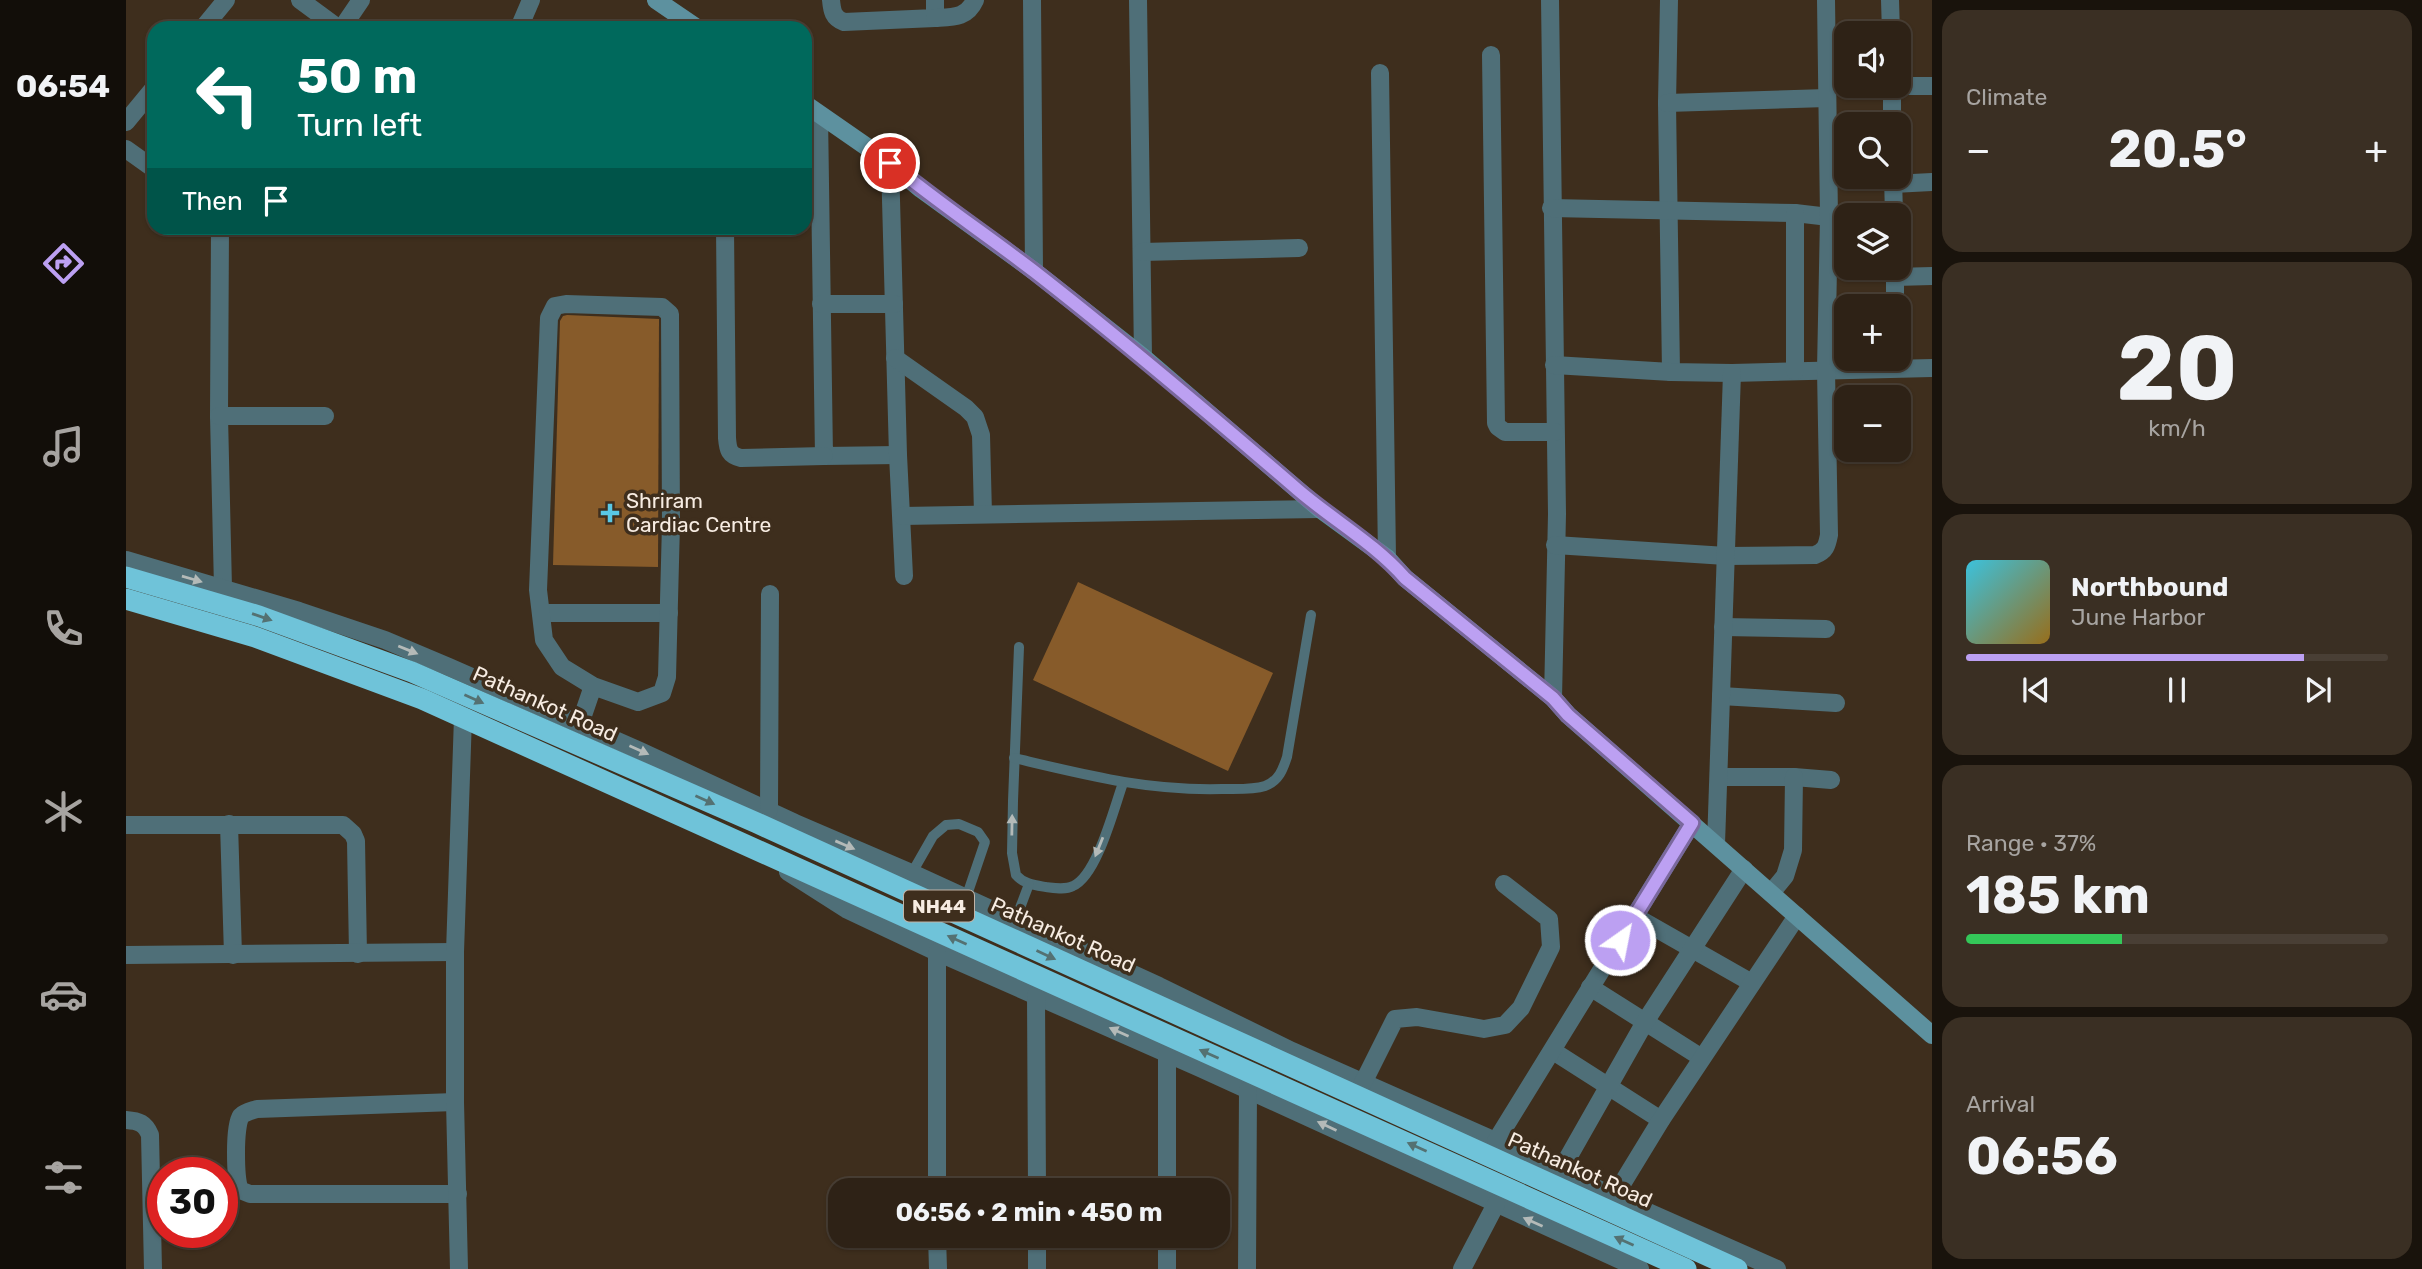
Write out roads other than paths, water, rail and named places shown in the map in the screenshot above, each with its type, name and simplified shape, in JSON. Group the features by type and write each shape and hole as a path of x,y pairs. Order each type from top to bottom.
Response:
{"highway":[{"name":"Pathankot Road","path":"126,577 259,616 412,672 908,881 1737,1269"},
{"name":"NH44","path":"126,599 256,637 422,699 1686,1269"}],"street":[{"path":"209,21 226,0"},
{"path":"300,0 330,21"},
{"path":"345,21 361,0"},
{"path":"522,21 531,0"},
{"path":"656,0 687,21"},
{"path":"831,0 833,14 844,22 960,16 970,9 975,0"},
{"path":"935,0 936,18"},
{"path":"1032,0 1034,271"},
{"path":"1138,0 1143,357"},
{"path":"1550,0 1557,514 1553,698"},
{"path":"1669,0 1667,103 1671,372"},
{"path":"1555,545 1726,556 1815,555 1822,553 1827,546 1829,217 1826,0"},
{"path":"1890,0 1891,21"},
{"path":"1491,55 1496,422 1505,432 1555,432"},
{"path":"1380,73 1387,558"},
{"path":"1911,86 1932,86"},
{"path":"126,122 147,96"},
{"path":"1667,103 1827,98"},
{"path":"812,109 890,163 921,189 1034,271 1143,357 1320,509 1387,558 1405,578 1553,698 1568,715 1932,1035"},
{"path":"812,109 821,304 824,456"},
{"path":"126,149 147,164"},
{"path":"890,163 904,576"},
{"path":"1911,181 1932,182"},
{"path":"1551,208 1795,213 1829,217"},
{"path":"1795,213 1795,371"},
{"path":"220,235 219,416 223,588"},
{"path":"725,235 727,438 732,456 898,455"},
{"path":"1142,252 1299,248"},
{"path":"1911,274 1932,276"},
{"path":"821,304 894,303"},
{"path":"566,304 662,307 670,314 671,524 667,677 662,693 638,702 593,687 562,667 544,640 541,613 538,590 549,318 555,306 566,304"},
{"path":"895,358 975,416 981,435 983,514"},
{"path":"1554,365 1732,373 1834,369"},
{"path":"1911,365 1932,368"},
{"path":"1716,845 1732,373"},
{"path":"219,416 325,416"},
{"path":"902,516 1320,509"},
{"path":"126,560 385,640 580,724 769,810 908,881 966,898 1012,929 1159,986 1292,1051 1777,1269"},
{"path":"769,810 770,594"},
{"path":"541,613 669,613"},
{"path":"1723,627 1826,629"},
{"path":"580,724 593,687"},
{"path":"1721,696 1836,702"},
{"path":"459,1269 455,952 463,717"},
{"path":"1720,777 1831,780"},
{"path":"1771,893 1785,876 1793,850 1794,777"},
{"path":"1496,1141 1692,823"},
{"path":"229,824 233,955"},
{"path":"126,825 343,825 349,829 356,841 358,954"},
{"path":"746,845 846,909 1640,1269"},
{"path":"1561,1170 1645,1022 1744,869"},
{"path":"1363,1083 1395,1019 1417,1017 1483,1029 1505,1024 1521,1009 1551,947 1549,919 1504,884"},
{"path":"1614,1197 1661,1120 1797,916"},
{"path":"1636,917 1752,983"},
{"path":"126,955 455,952"},
{"path":"937,952 937,1178"},
{"path":"1590,987 1702,1058"},
{"path":"1036,995 1037,1178"},
{"path":"1553,1051 1661,1120"},
{"path":"1167,1053 1167,1178"},
{"path":"1248,1090 1248,1269"},
{"path":"455,1102 257,1109 248,1112 240,1118 237,1132 237,1180 240,1190 250,1194 457,1194"},
{"path":"126,1120 137,1120 146,1126 150,1135 153,1269"},
{"path":"1462,1269 1496,1204"},
{"path":"937,1248 938,1269"},
{"path":"1037,1248 1037,1269"},
{"path":"1167,1248 1167,1269"}],"lane":[{"path":"1014,758 1123,783 1187,790 1265,786 1282,772 1290,745 1311,615"},
{"path":"1019,648 1014,758 1014,867 1020,880 1029,884 1059,888 1072,887 1082,880 1091,868 1123,783"},
{"path":"908,881 933,836 941,827 952,823 978,832 985,847 966,898"},
{"path":"1012,929 1029,884"}],"place":[{"name":"Shriram Cardiac Centre","path":"610,513"}]}
